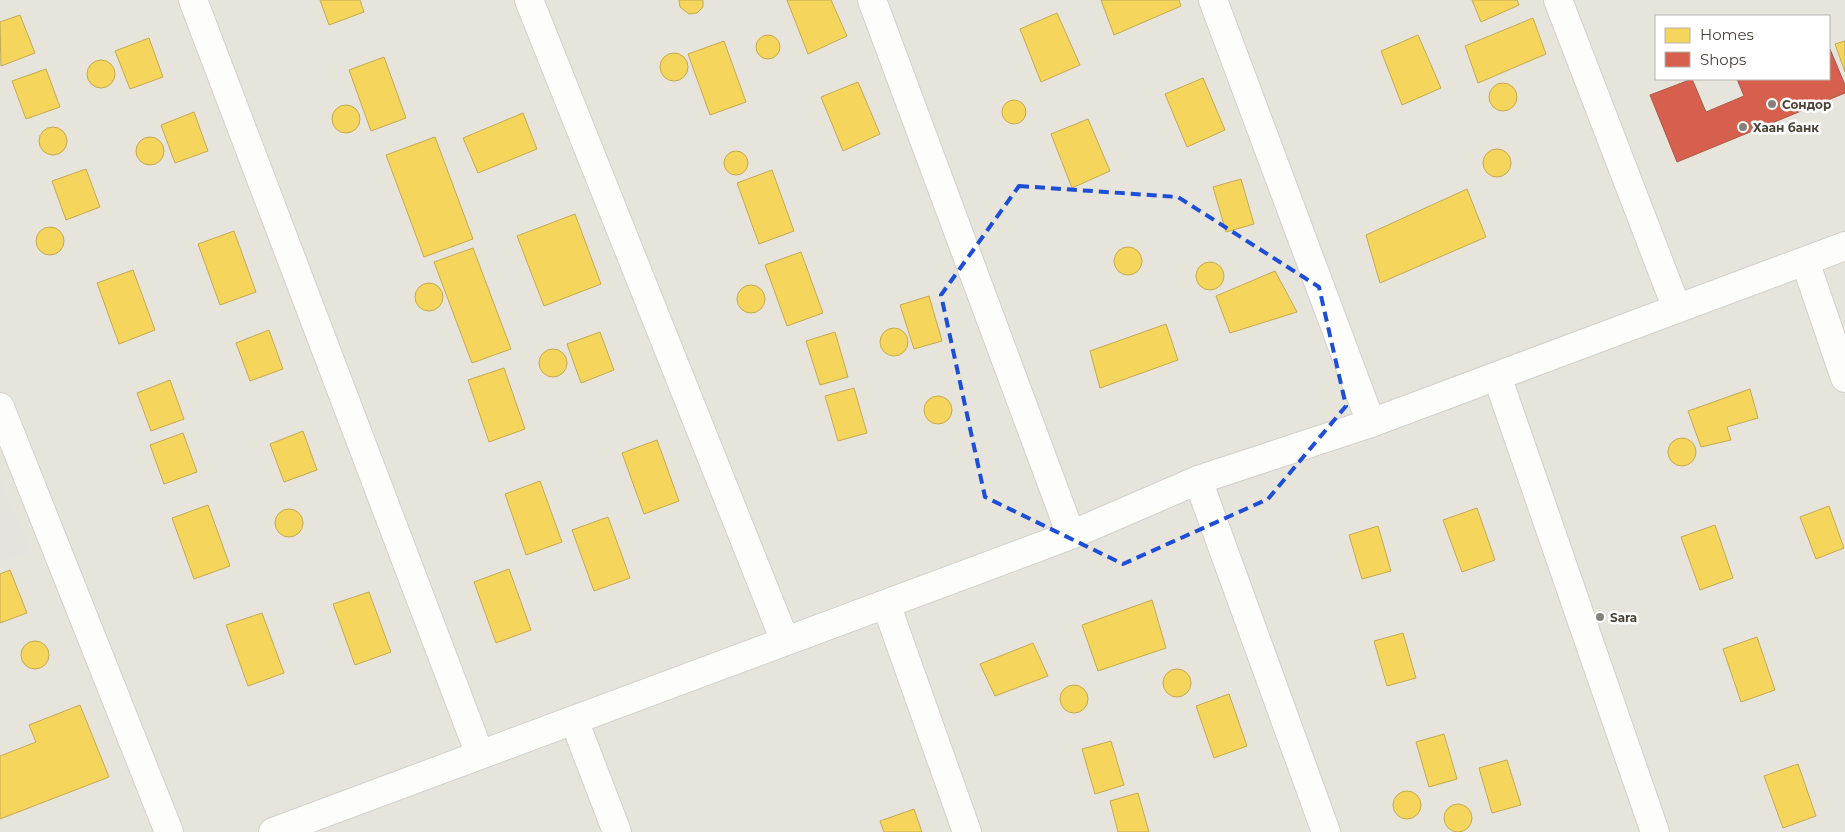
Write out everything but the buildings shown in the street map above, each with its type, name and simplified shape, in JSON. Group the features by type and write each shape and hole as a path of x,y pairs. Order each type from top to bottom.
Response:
{"street":[{"path":"194,0 480,755"},
{"path":"529,0 785,641"},
{"path":"872,0 1070,535"},
{"path":"1213,0 1371,423"},
{"path":"1558,0 1677,309"},
{"path":"273,832 1070,535 1198,480 1371,423 1845,246"},
{"path":"1805,261 1845,378"},
{"path":"1497,376 1656,832"},
{"path":"0,407 168,832"},
{"path":"1198,480 1326,832"},
{"path":"886,604 967,832"},
{"path":"574,720 617,832"}],"highlighted area":[{"path":"1019,186 1178,197 1319,287 1346,406 1268,499 1123,564 985,497 941,295"}],"shaded area":[{"path":"0,0 1845,0 1845,832 0,832"},
{"path":"0,481 30,551 0,562"}],"place":[{"name":"Сондор","path":"1772,104"},
{"name":"Хаан банк","path":"1743,127"},
{"name":"Sara","path":"1600,617"}]}
